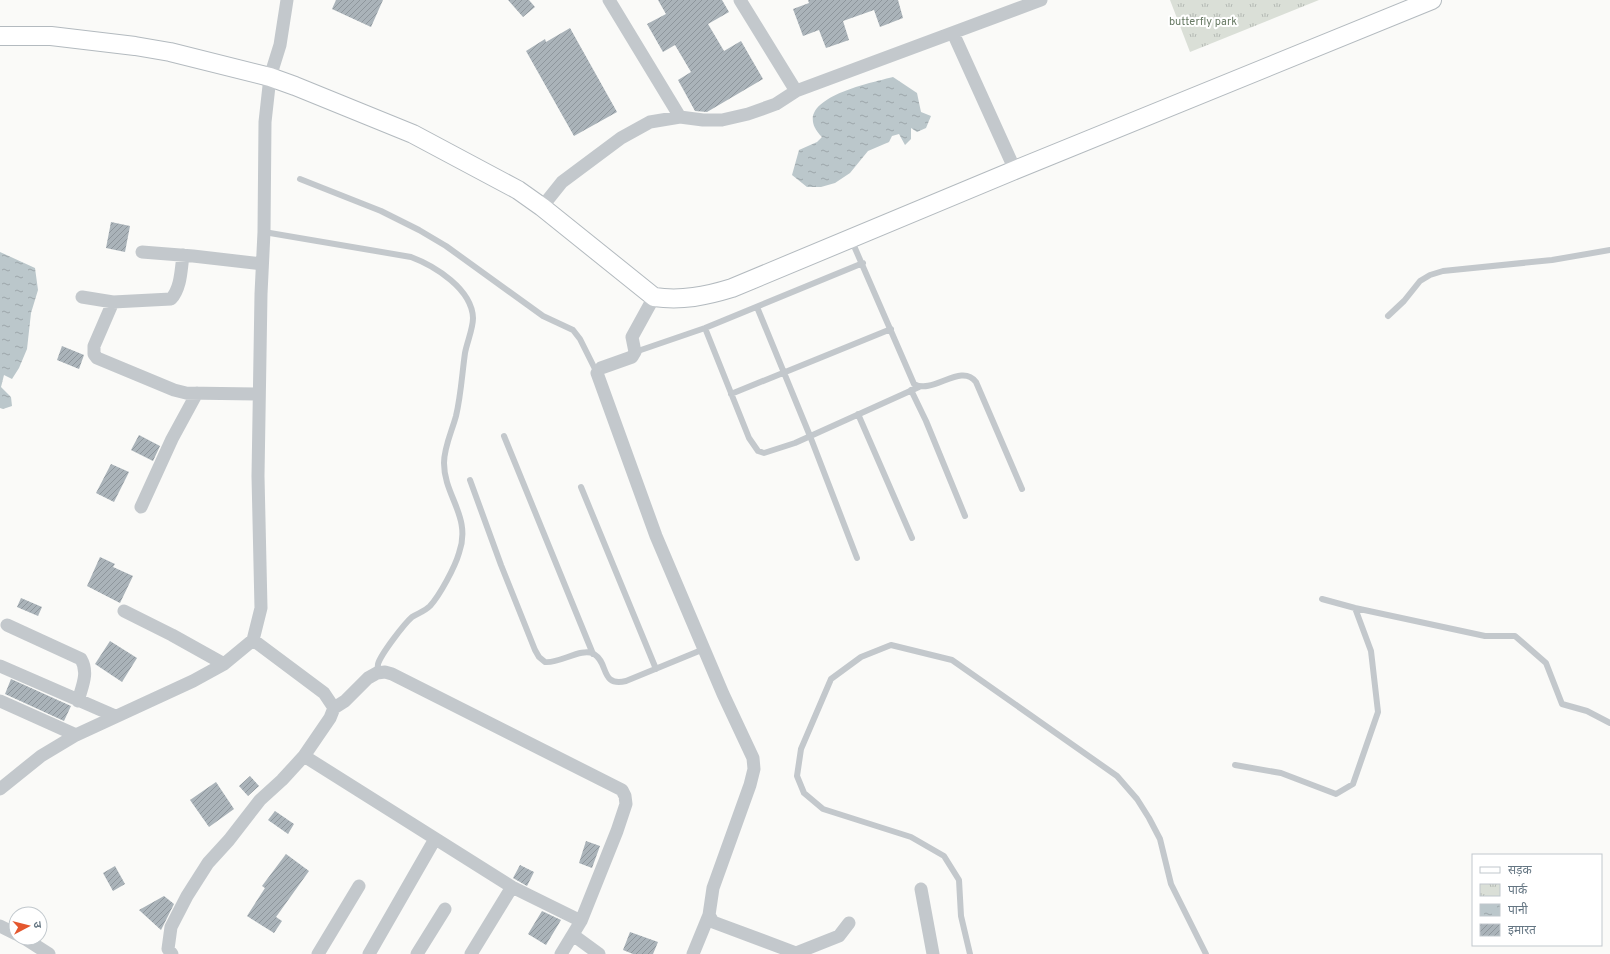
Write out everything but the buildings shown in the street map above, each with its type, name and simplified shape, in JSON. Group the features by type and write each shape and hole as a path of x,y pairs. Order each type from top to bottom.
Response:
{"street":[{"path":"0,789 40,756 76,735 193,681 224,664 253,640 261,608 258,476 265,122 270,77 280,46 287,0"},
{"path":"609,0 680,117"},
{"path":"542,207 562,182 621,138 650,122 680,117 702,120 722,120 748,114 776,104 796,91 1041,0"},
{"path":"0,36 51,36 136,46 170,52 270,77 295,86 413,134 518,190 542,207 654,297 670,299 696,298 732,288 1015,170 1432,0"},
{"path":"743,1 796,91"},
{"path":"953,33 1015,170"},
{"path":"142,252 262,264"},
{"path":"82,297 113,302 170,299 176,293 178,287 183,255"},
{"path":"654,297 632,336 635,352 632,357 600,368 596,373 656,536 737,725 750,748 754,769 750,785 714,888 709,915 693,954"},
{"path":"113,302 94,346 94,354 97,358 174,390 197,393 259,394"},
{"path":"142,507 172,439 197,393"},
{"path":"124,611 172,635 224,664"},
{"path":"7,626 81,659 85,665 86,674 78,701"},
{"path":"253,640 324,693 334,708"},
{"path":"0,666 115,716"},
{"path":"168,952 171,927 187,896 208,863 229,840 260,800 282,780 304,756 330,718 334,708 346,701 368,678 377,673 384,672 392,674 622,790 625,796 626,804 617,831 581,921 561,954"},
{"path":"0,701 76,735"},
{"path":"304,756 512,887 581,921"},
{"path":"369,954 435,839"},
{"path":"318,954 359,886"},
{"path":"472,954 512,887"},
{"path":"921,889 933,954"},
{"path":"417,954 445,909"},
{"path":"709,915 713,922 796,953 839,936 849,923"},
{"path":"573,935 599,954"},
{"path":"36,946 49,954"}],"lane":[{"path":"300,179 381,211 419,230 446,246 539,313 573,330 580,339 596,373"},
{"path":"264,232 411,257 423,261 457,286 468,299 472,308 473,319 465,354 462,387 456,416 444,458 446,484 458,508 462,522 460,552 453,568 431,605 424,611 411,618 406,624 384,653 379,663 377,673"},
{"path":"851,238 891,329 909,376 914,384 919,387"},
{"path":"1388,316 1404,301 1420,281 1430,275 1443,271 1552,260 1610,250"},
{"path":"635,352 705,328 862,263"},
{"path":"757,307 810,436 857,558"},
{"path":"705,328 749,438 758,451 764,453 775,450 810,436 911,390 966,375 972,376 976,382 1022,489"},
{"path":"731,394 891,329"},
{"path":"911,390 926,421 965,516"},
{"path":"858,414 912,538"},
{"path":"504,436 593,654"},
{"path":"470,480 501,565 539,657 545,662 551,663 587,652 598,658 612,682 618,683 704,649"},
{"path":"581,487 656,669"},
{"path":"1322,599 1356,608 1485,636 1515,636 1546,663 1562,704 1588,711 1610,723"},
{"path":"1235,765 1281,773 1336,794 1352,784 1378,712 1370,651 1356,608"},
{"path":"970,954 961,916 959,880 944,856 911,837 823,809 804,793 797,776 802,749 831,679 861,657 891,645 952,660 1116,776 1137,798 1160,839 1170,884 1206,954"}],"green space":[{"name":"butterfly park","path":"1170,0 1319,0 1190,52"}],"water":[{"path":"893,77 917,93 921,112 931,116 926,128 917,132 911,128 911,139 905,145 899,134 892,136 889,142 868,151 850,173 835,183 821,187 807,187 792,175 799,150 817,142 822,137 813,124 814,113 822,103 835,95 851,89"},
{"path":"0,252 35,268 38,290 31,313 27,349 19,368 12,379 4,375 1,387 11,397 12,406 3,409 0,408"}]}
